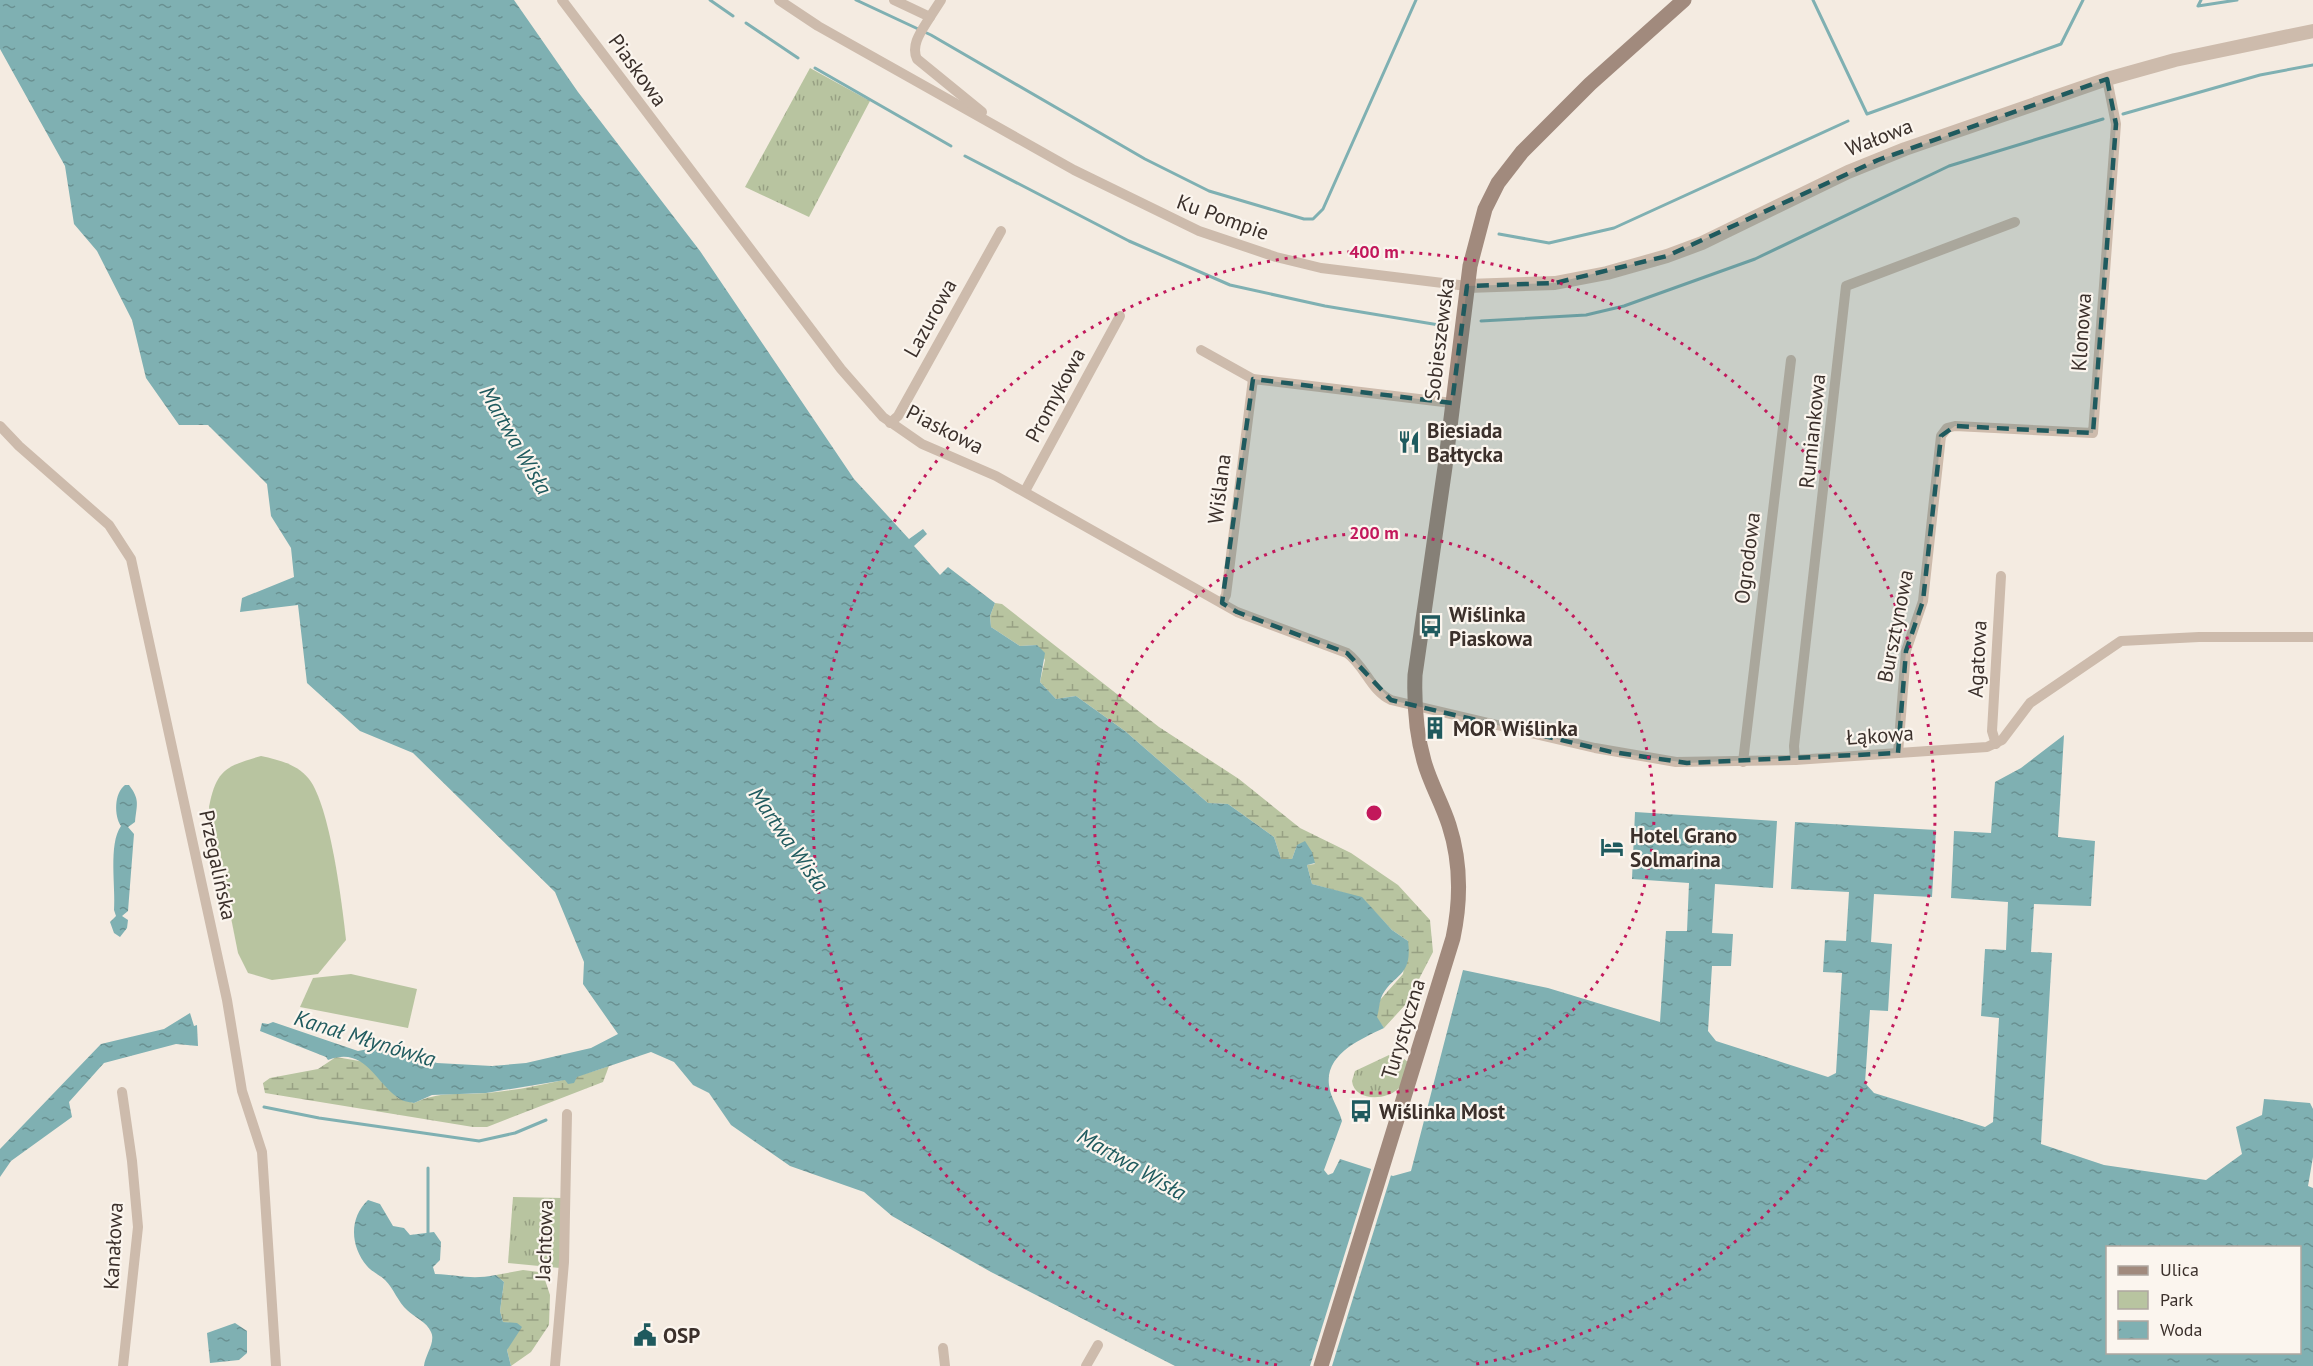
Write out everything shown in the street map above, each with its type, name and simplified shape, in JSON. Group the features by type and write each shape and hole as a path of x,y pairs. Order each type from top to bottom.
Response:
{"main road":[{"name":"Sobieszewska","path":"1453,938 1459,900 1455,846 1425,763 1415,706 1417,648 1445,467 1467,286 1478,227 1491,195 1510,167 1590,84 1684,0"},
{"name":"Turystyczna","path":"1321,1366 1453,938"}],"street":[{"name":"Piaskowa","path":"562,0 820,342 890,423 936,451 984,470 1025,491 1245,616 1347,653 1359,663 1381,694 1391,700 1415,706"},
{"name":"Ku Pompie","path":"779,0 818,26 1128,198 1216,237 1276,257 1321,268 1467,286"},
{"path":"894,0 929,19"},
{"name":"Ku Pompie","path":"941,0 917,40 914,53 916,59 988,117 987,121"},
{"name":"Wałowa","path":"1467,286 1555,283 1607,273 1667,256 1702,243 1848,172 1896,152 2107,79 2175,60 2313,31"},
{"name":"Klonowa","path":"1941,436 1947,428 1955,426 2093,434 2116,124 2107,79"},
{"name":"Rumiankowa","path":"1795,760 1794,746 1846,286 2015,222"},
{"name":"Lazurowa","path":"890,423 898,416 1001,231"},
{"name":"Promykowa","path":"1025,491 1120,316"},
{"path":"1201,350 1253,379 1452,403"},
{"name":"Ogrodowa","path":"1743,762 1791,360"},
{"name":"Wiślana","path":"1222,603 1226,594 1253,379"},
{"name":"Przegalińska","path":"0,426 18,446 109,525 131,559 227,1000 242,1090 261,1152 276,1366"},
{"name":"Bursztynowa","path":"1898,753 1906,651 1923,601 1941,436"},
{"name":"Agatowa","path":"1996,744 1992,731 2001,576"},
{"path":"1996,744 2030,703 2121,641 2199,637 2313,637"},
{"name":"Łąkowa","path":"1415,706 1622,754 1687,763 1795,760 1996,744"},
{"name":"Kanałowa","path":"122,1092 132,1161 138,1227 123,1366"},
{"name":"Jachtowa","path":"555,1366 564,1262 567,1114"},
{"path":"1086,1366 1098,1345"},
{"path":"944,1348 945,1366"}],"highlighted area":[{"path":"2107,79 2116,124 2093,433 1955,426 1941,436 1923,601 1906,651 1898,753 1687,763 1612,752 1391,700 1347,653 1237,612 1222,603 1253,379 1452,403 1467,286 1555,283 1667,256 1878,160"}],"green space":[{"path":"810,68 870,101 809,217 745,187"},
{"path":"995,603 1002,604 1159,727 1239,779 1300,828 1351,853 1398,885 1430,920 1433,952 1406,1004 1384,1028 1376,1017 1380,1000 1403,974 1408,941 1392,930 1362,898 1312,884 1307,865 1315,864 1297,845 1292,859 1281,859 1274,837 1228,804 1208,803 1125,731 1076,696 1056,699 1040,682 1045,660 1037,645 1020,646 991,627 990,616"},
{"path":"261,756 293,766 309,779 323,810 329,832 346,940 318,974 272,980 248,973 238,953 209,807 215,785 225,771 239,763"},
{"path":"351,974 417,989 408,1028 300,1007 313,978"},
{"path":"1389,1055 1399,1055 1408,1062 1398,1089 1386,1096 1378,1097 1358,1092 1352,1081 1355,1071"},
{"path":"336,1057 365,1062 398,1098 414,1103 441,1095 487,1093 534,1086 579,1076 609,1066 603,1082 487,1127 473,1127 265,1093 263,1083 270,1078 318,1069"},
{"path":"513,1197 563,1198 560,1268 508,1263"},
{"path":"523,1270 539,1272 545,1280 550,1295 549,1325 531,1352 511,1366 507,1350 517,1324 503,1322 500,1311 504,1282 496,1275"}],"water":[{"name":"Martwa Wisła","path":"0,0 514,0 578,92 700,251 854,479 909,539 923,529 927,534 914,546 940,575 948,567 995,603 990,616 991,627 1020,646 1037,645 1045,653 1040,682 1056,699 1076,696 1125,731 1208,803 1228,804 1274,837 1281,859 1292,859 1297,845 1305,841 1312,852 1315,863 1307,865 1312,884 1362,897 1392,930 1408,941 1409,953 1405,969 1380,1000 1377,1017 1384,1028 1346,1049 1339,1056 1329,1074 1330,1090 1342,1121 1324,1170 1328,1175 1333,1173 1340,1159 1393,1176 1411,1171 1463,970 1548,988 1660,1022 1666,931 1687,931 1689,883 1632,879 1635,812 1777,821 1773,888 1715,884 1712,933 1733,934 1731,966 1712,966 1708,1031 1716,1041 1828,1077 1836,1073 1842,973 1823,972 1825,940 1846,941 1849,892 1791,889 1795,822 1936,830 1932,897 1874,894 1871,942 1892,944 1888,1011 1870,1010 1865,1083 1874,1093 1985,1127 1993,1122 1999,1018 1981,1016 1985,949 2006,950 2008,902 1951,898 1954,831 1991,833 1995,782 2021,768 2064,735 2058,837 2095,841 2091,906 2034,904 2031,952 2052,953 2041,1144 2104,1165 2206,1180 2242,1154 2236,1127 2262,1115 2264,1099 2310,1103 2313,1109 2313,1157 2308,1186 2313,1188 2313,1366 1175,1366 991,1272 892,1216 864,1192 790,1166 731,1125 709,1093 693,1085 674,1062 651,1052 577,1077 574,1083 568,1084 565,1080 486,1093 432,1095 414,1103 399,1098 360,1061 351,1057 328,1060 326,1057 260,1031 262,1023 273,1022 358,1051 384,1046 437,1063 492,1066 526,1063 591,1048 618,1034 583,984 584,962 555,892 413,753 360,731 307,683 298,605 240,612 242,598 294,577 291,548 271,516 267,484 208,425 179,425 146,378 132,320 97,251 74,224 65,166 0,49"},
{"path":"125,785 129,785 132,790 137,806 135,822 128,827 134,834 128,911 122,916 128,920 127,928 120,937 114,933 110,922 116,916 114,910 114,855 117,834 121,826 116,805 119,793"},
{"path":"190,1013 194,1026 197,1025 198,1046 176,1044 104,1063 69,1102 72,1117 11,1161 0,1177 0,1149 101,1044 164,1029"},
{"path":"368,1200 380,1204 393,1226 404,1228 410,1235 434,1232 441,1242 440,1260 433,1267 435,1274 472,1277 496,1275 504,1282 500,1311 503,1322 517,1323 522,1327 507,1350 511,1366 424,1366 432,1340 429,1328 404,1307 391,1287 367,1266 357,1250 355,1224 357,1215"},
{"path":"235,1323 247,1331 247,1353 239,1360 210,1363 207,1333"}],"pier":[{"path":"1372,1166 1392,1172 1332,1366 1310,1366"}],"waterway":[{"path":"710,0 733,16"},
{"path":"856,0 931,35 1145,159 1209,191 1304,219 1313,219 1323,209 1416,0"},
{"path":"1813,0 1867,114 2061,44 2083,0"},
{"path":"2201,0 2198,6 2237,0"},
{"path":"746,23 798,58"},
{"path":"2123,114 2260,75 2313,65"},
{"path":"815,68 951,146"},
{"path":"1481,321 1586,315 1624,306 1755,259 1949,166 2103,119"},
{"path":"1499,234 1549,243 1614,228 1848,121"},
{"path":"965,156 1129,241 1230,285 1325,306 1445,326"},
{"path":"264,1107 319,1118 479,1141 515,1133 546,1120"},
{"path":"428,1168 428,1233"}],"place":[{"name":"Biesiada Bałtycka","path":"1409,442"},
{"name":"Wiślinka Piaskowa","path":"1431,626"},
{"name":"MOR Wiślinka","path":"1435,728"},
{"name":"Hotel Grano Solmarina","path":"1612,847"},
{"name":"Wiślinka Most","path":"1361,1111"},
{"name":"OSP","path":"645,1335"}],"water label":[{"name":"Kanał Młynówka","path":"365,1038"}]}
